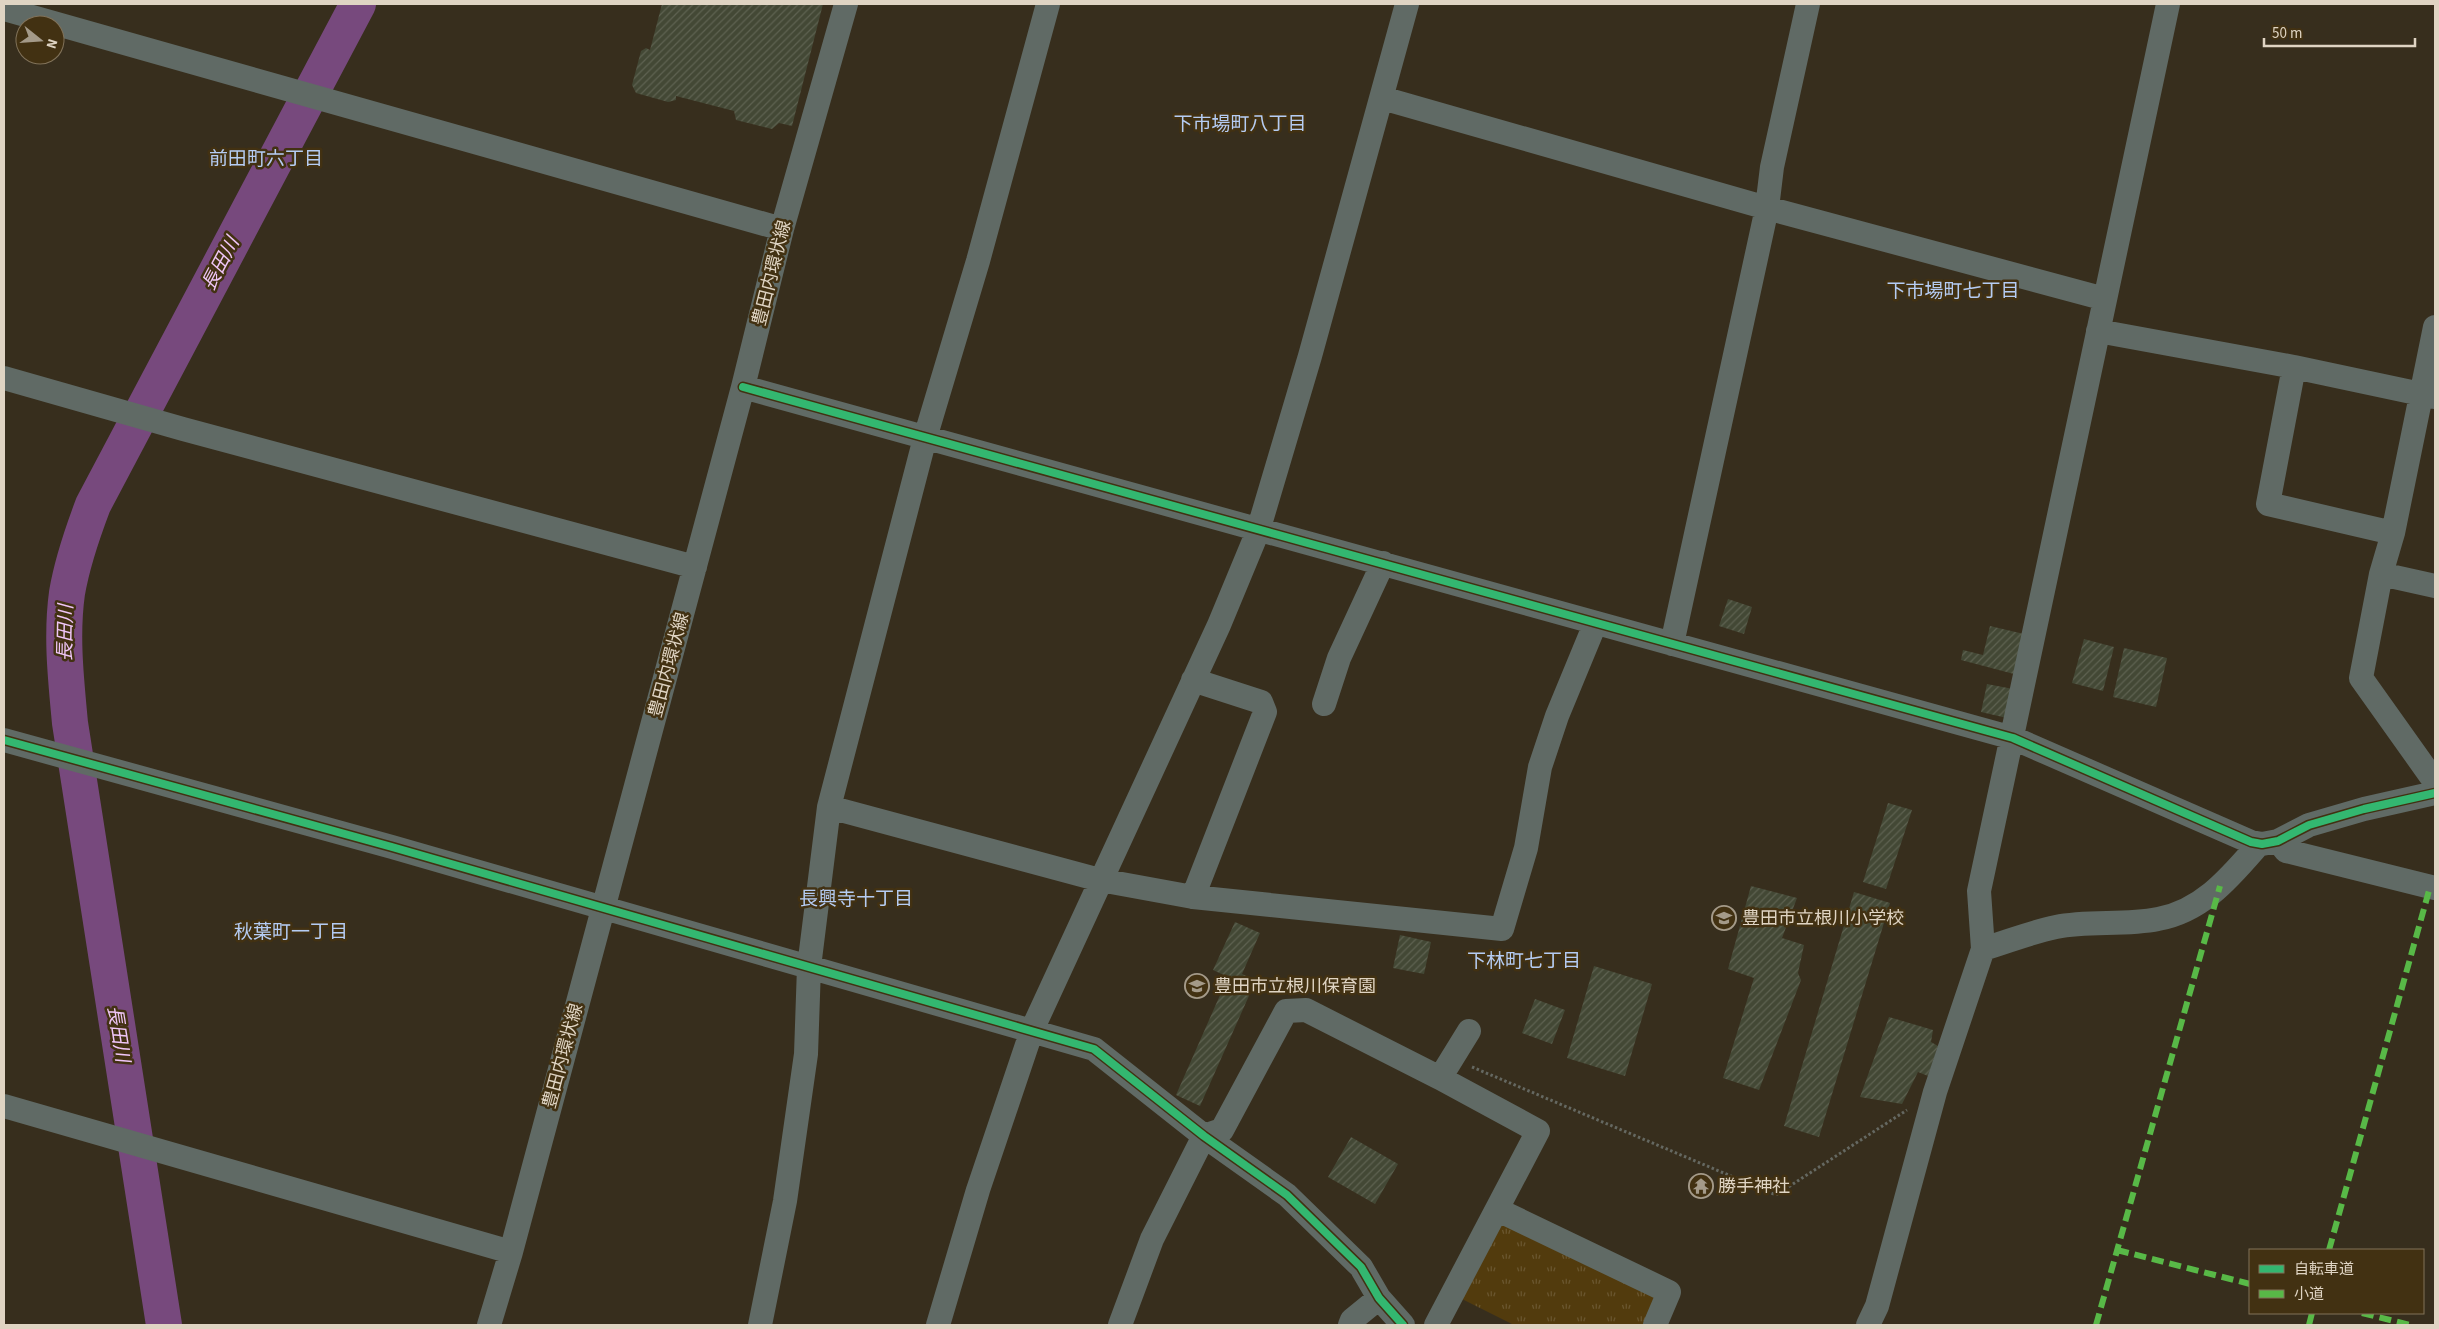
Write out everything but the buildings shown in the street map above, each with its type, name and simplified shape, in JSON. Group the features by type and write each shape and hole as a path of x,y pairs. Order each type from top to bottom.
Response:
{"street":[{"name":"豊田内環状線","path":"493,1325 743,387 782,230 846,4"},
{"path":"760,1325 786,1202 806,1054 809,967 829,808 925,438 978,261 1048,4"},
{"path":"938,1325 978,1190 1032,1030 1193,680 1258,531 1310,356 1407,4"},
{"path":"1672,644 1767,208 1772,168 1808,4"},
{"path":"1868,1325 1877,1306 1935,1092 1983,949 1979,891 2168,4"},
{"path":"4,9 309,94 782,230"},
{"path":"1382,98 1767,208 2105,299"},
{"path":"2435,327 2429,395 2381,574 2361,678 2435,782"},
{"path":"2098,331 2294,367 2429,395"},
{"path":"2294,367 2268,504 2393,532"},
{"path":"4,378 148,419 695,567"},
{"path":"743,387 1258,531 1383,563 1595,624 2013,738 2286,851 2435,888"},
{"path":"1324,704 1339,658 1383,563"},
{"path":"2381,574 2435,586"},
{"path":"829,808 1100,880 1193,897 1502,928 1526,848 1540,767 1557,716 1595,624"},
{"path":"1193,680 1260,702 1265,712 1193,897"},
{"path":"4,740 392,847 1094,1049 1204,1136 1287,1195 1361,1267 1379,1298 1403,1325"},
{"path":"1983,949 2054,927 2158,920 2176,914 2199,904 2268,842 2309,825 2364,809 2435,793"},
{"path":"1120,1325 1152,1240 1204,1136 1222,1130 1286,1011 1306,1010 1447,1068 1538,1131 1436,1325"},
{"path":"1447,1068 1469,1031"},
{"path":"4,1106 511,1252"},
{"path":"1498,1210 1669,1292 1655,1325"},
{"path":"1350,1325 1352,1320 1379,1298"}],"path":[{"path":"1447,1068 1776,1195 1935,1092"}],"green space":[{"path":"1506,1222 1654,1293 1656,1303 1646,1325 1514,1325 1460,1298 1497,1225"}],"waterway":[{"name":"長田川","path":"164,1325 70,723 64,642 67,593 78,549 93,505 358,4"}],"marked path":[{"path":"2096,1325 2220,886"},
{"path":"2329,1249 2430,887"},
{"path":"2117,1250 2249,1284"},
{"path":"2309,1325 2312,1314"},
{"path":"2366,1314 2410,1325"}],"cycle path":[{"path":"743,387 2013,738 2251,842 2262,844 2278,841 2309,825 2364,809 2435,793"},
{"path":"4,740 392,847 1094,1049 1204,1136 1287,1195 1361,1267 1379,1298 1403,1325"}],"place":[{"name":"豊田市立根川小学校","path":"1724,918"},
{"name":"豊田市立根川保育園","path":"1197,986"},
{"name":"勝手神社","path":"1701,1186"}],"district":[{"name":"下市場町八丁目","path":"1240,124"},
{"name":"前田町六丁目","path":"266,159"},
{"name":"下市場町七丁目","path":"1953,291"},
{"name":"長興寺十丁目","path":"856,899"},
{"name":"秋葉町一丁目","path":"291,932"},
{"name":"下林町七丁目","path":"1524,961"}]}
